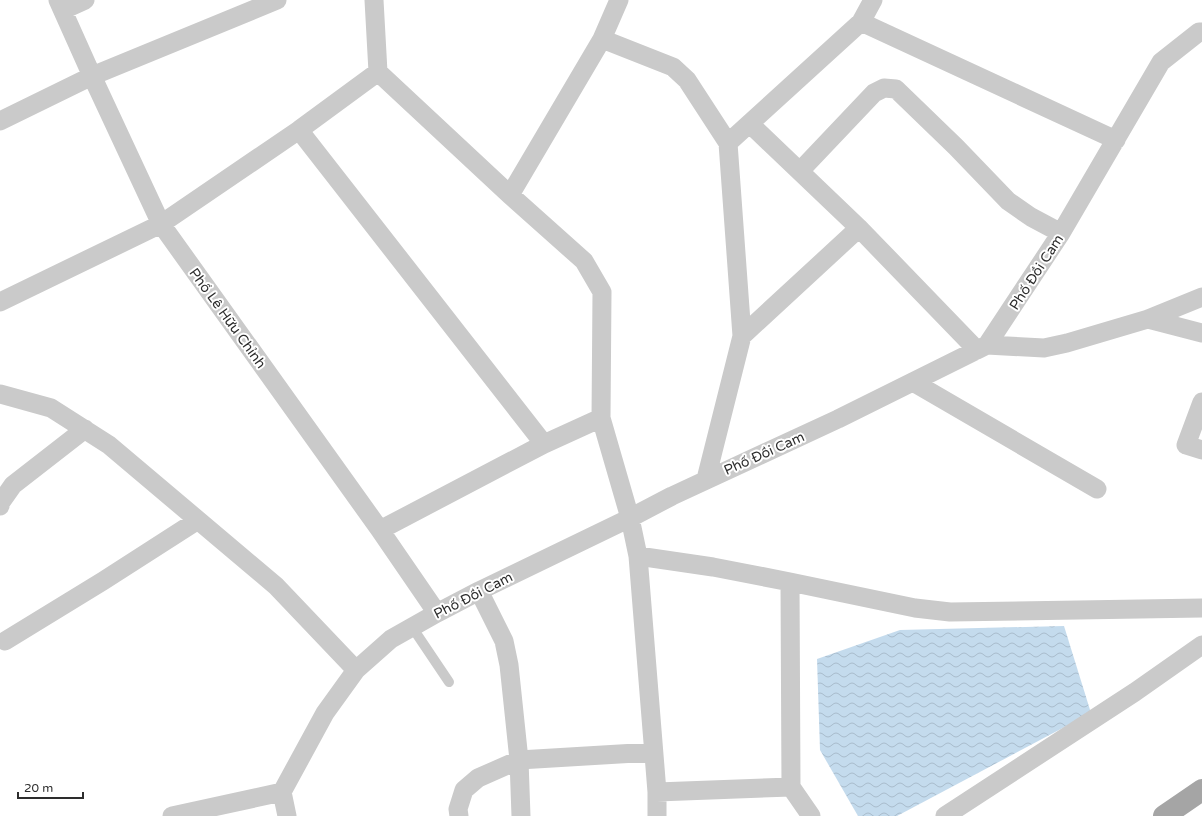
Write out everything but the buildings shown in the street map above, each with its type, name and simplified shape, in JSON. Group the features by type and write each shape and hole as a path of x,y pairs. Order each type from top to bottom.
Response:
{"main road":[{"path":"1164,816 1202,790"}],"street":[{"path":"61,5 85,0"},
{"path":"0,120 92,76 277,0"},
{"path":"374,0 378,72 510,195 584,261 602,292 601,418 630,518 638,556 657,816"},
{"path":"510,195 602,39 619,0"},
{"path":"728,143 861,22 873,0"},
{"name":"Phố Lê Hữu Chỉnh","path":"61,5 92,76 161,224 380,530 437,613"},
{"path":"861,22 1116,140"},
{"name":"Phố Đồi Cam","path":"282,792 325,713 356,670 391,639 479,591 630,518 706,479 838,419 982,348 1061,233 1161,62 1199,32 1202,32"},
{"path":"602,39 674,66 687,80 728,143 742,336 706,479"},
{"path":"0,302 161,224 300,130 378,72"},
{"path":"800,171 874,93 884,88 896,89 956,147 1008,201 1031,217 1061,233"},
{"path":"750,124 982,348 1044,348 1067,343 1148,319 1202,297"},
{"path":"300,130 544,444"},
{"path":"742,336 859,228"},
{"path":"1148,319 1202,333"},
{"path":"913,382 1097,489"},
{"path":"0,394 51,408 109,445 276,586 356,670"},
{"path":"1202,402 1186,445 1202,450"},
{"path":"380,530 544,444 601,418"},
{"path":"0,506 1,502 13,485 85,429"},
{"path":"5,641 103,581 198,520"},
{"path":"638,556 713,567 915,608 950,612 1202,608"},
{"path":"790,582 791,787 811,816"},
{"path":"479,591 504,641 509,666 519,760 521,816"},
{"path":"945,816 1135,692 1202,645"},
{"path":"459,816 458,809 464,790 478,778 519,760 653,752"},
{"path":"656,792 791,787"},
{"path":"172,816 282,792 287,816"}],"lane":[{"path":"412,627 449,682"}],"water":[{"path":"1064,626 1091,713 897,816 858,816 820,750 817,659 900,630"}]}
